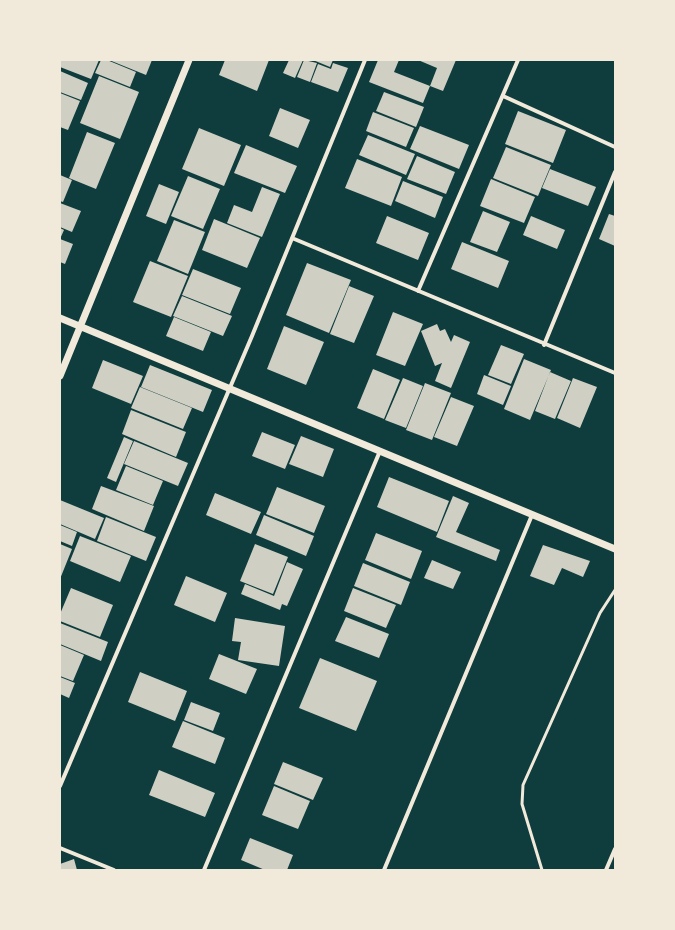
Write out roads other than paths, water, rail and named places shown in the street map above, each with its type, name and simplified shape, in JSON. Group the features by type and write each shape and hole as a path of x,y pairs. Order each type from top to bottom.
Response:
{"street":[{"path":"60,376 189,60"},
{"path":"60,786 230,389 365,60"},
{"path":"418,291 518,60"},
{"path":"503,96 615,147"},
{"path":"544,345 615,172"},
{"path":"292,238 615,374"},
{"path":"60,318 615,549"},
{"path":"204,870 380,451"},
{"path":"384,870 532,515"},
{"path":"60,848 114,870"},
{"path":"606,870 615,849"}],"lane":[{"path":"542,870 522,804 523,785 600,613 615,590"}]}
